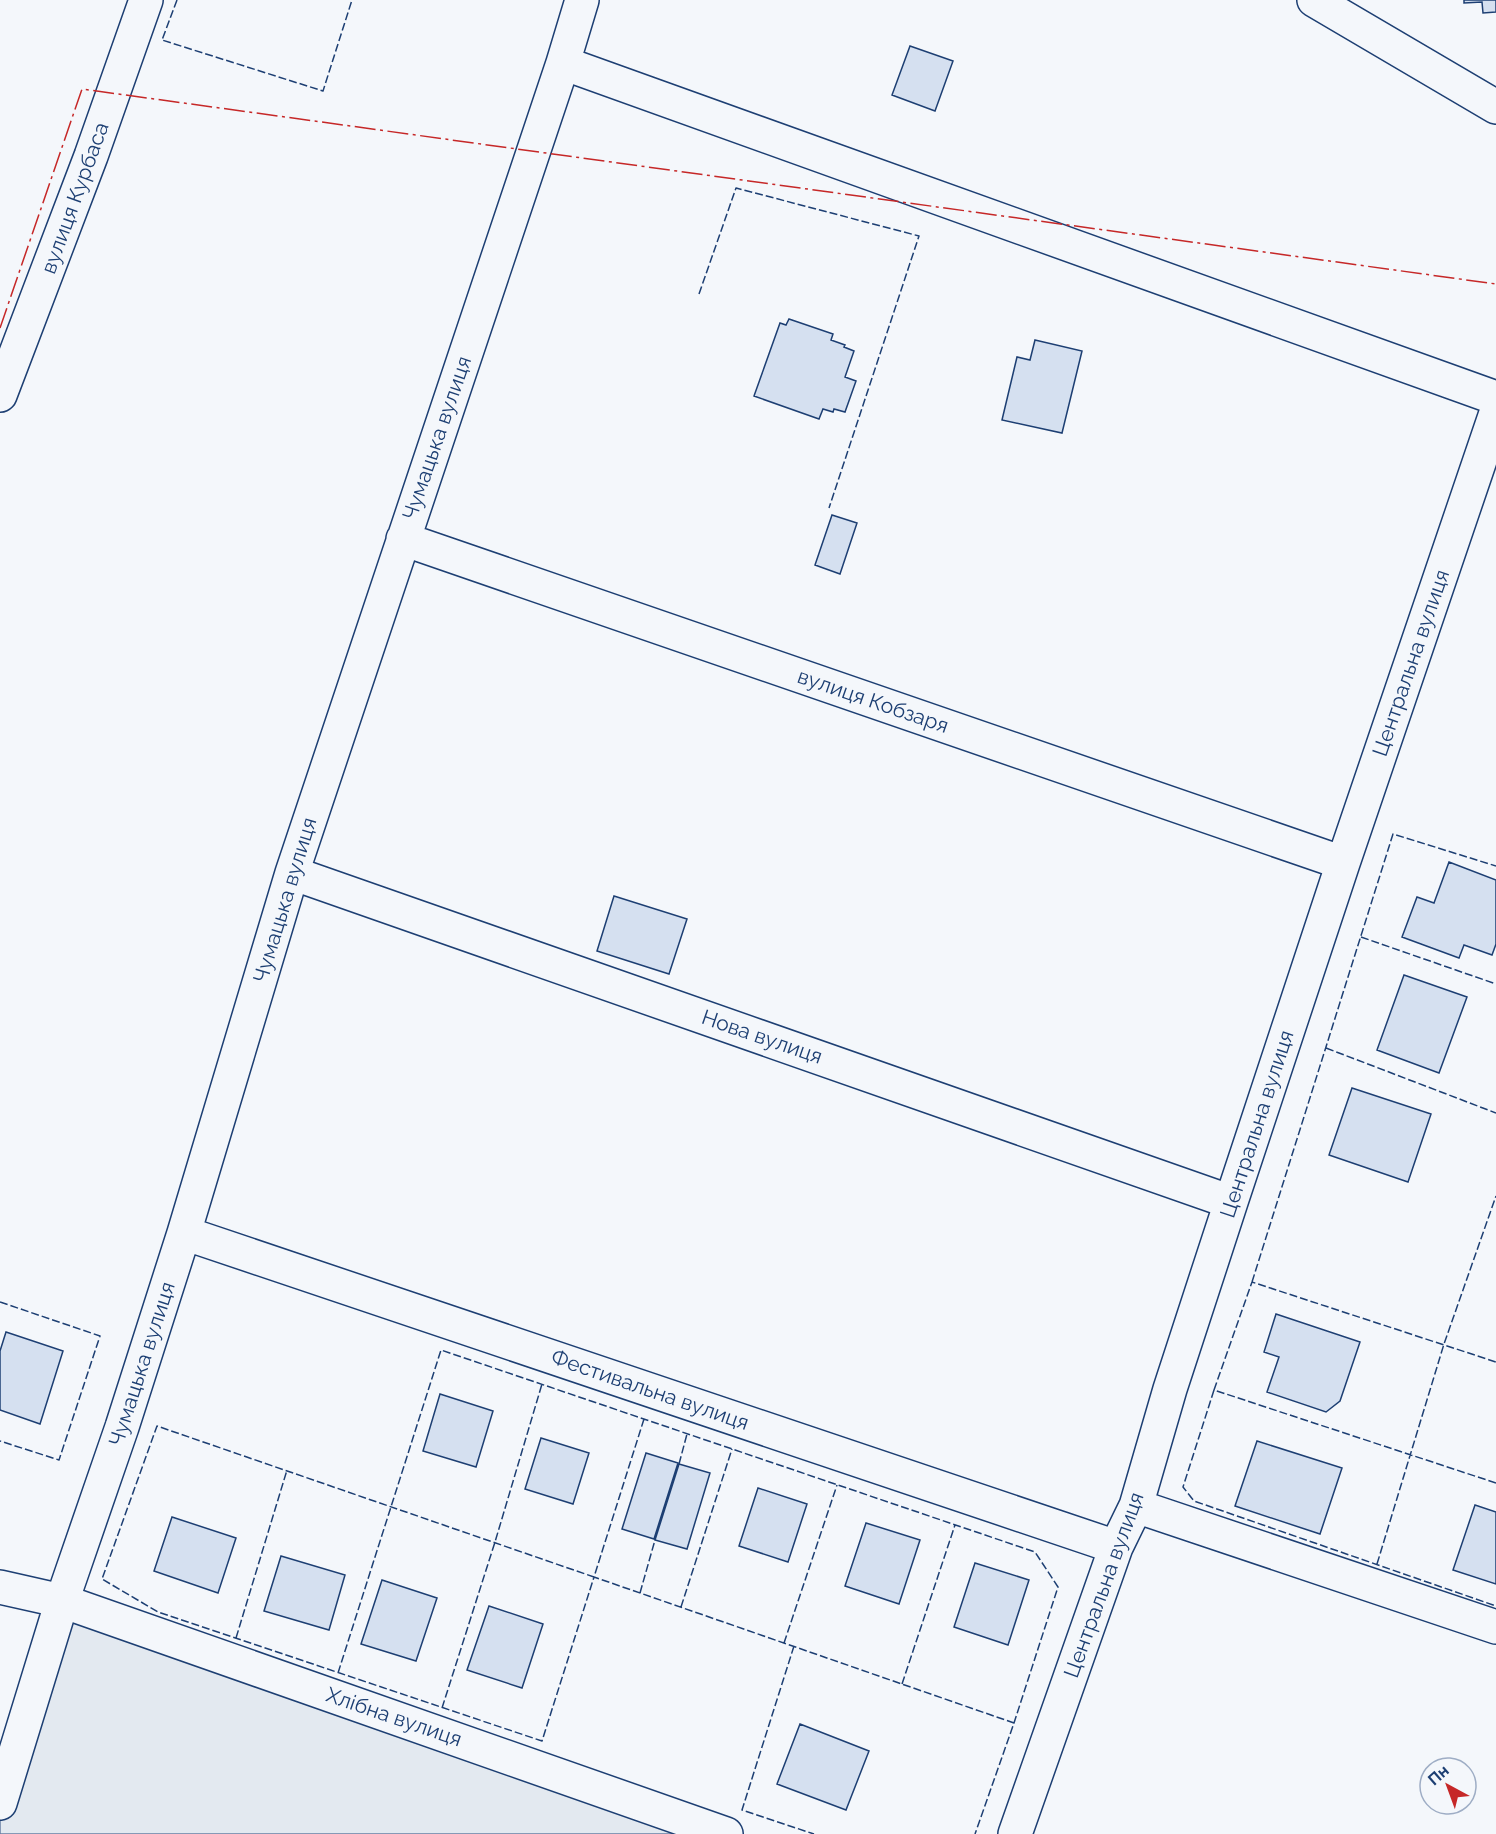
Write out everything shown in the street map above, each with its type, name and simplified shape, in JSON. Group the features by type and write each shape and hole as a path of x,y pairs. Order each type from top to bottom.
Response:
{"street":[{"name":"вулиця Курбаса","path":"0,395 91,156 146,0"},
{"name":"Чумацька вулиця","path":"0,1803 62,1601 122,1427 184,1233 292,873 563,63 582,0"},
{"path":"1314,0 1496,107"},
{"path":"563,63 1496,398"},
{"name":"Центральна вулиця","path":"1015,1834 1116,1546 1136,1506 1170,1389 1231,1202 1496,413"},
{"name":"вулиця Кобзаря","path":"403,539 1343,863"},
{"name":"Нова вулиця","path":"292,873 1231,1202"},
{"name":"Фестивальна вулиця","path":"184,1233 1116,1546"},
{"path":"1136,1506 1496,1627"},
{"name":"Хлібна вулиця","path":"0,1587 62,1601 726,1834"}],"shaded area":[{"path":"62,1601 725,1834 0,1834 0,1803"}],"building":[{"path":"1464,0 1496,0 1496,12 1483,13 1482,2 1464,3"},
{"path":"910,46 953,61 935,111 892,95"},
{"path":"789,319 833,334 831,340 854,351 845,377 856,381 845,412 823,409 819,419 754,396 780,323 786,325"},
{"path":"1035,340 1082,351 1062,433 1002,420 1017,357 1030,360"},
{"path":"832,515 857,523 840,574 815,565"},
{"path":"1449,862 1496,880 1496,944 1492,955 1464,945 1459,958 1402,937 1417,897 1434,903"},
{"path":"614,896 687,919 669,974 597,951"},
{"path":"1404,975 1467,997 1439,1073 1377,1050"},
{"path":"1352,1088 1431,1114 1408,1182 1329,1155"},
{"path":"1276,1314 1360,1342 1340,1401 1326,1412 1267,1392 1279,1357 1264,1352"},
{"path":"6,1332 63,1351 40,1424 0,1410 0,1351"},
{"path":"440,1394 493,1411 476,1467 423,1451"},
{"path":"541,1438 589,1453 573,1504 525,1489"},
{"path":"1257,1441 1342,1468 1320,1534 1235,1506"},
{"path":"646,1453 678,1463 654,1539 622,1529"},
{"path":"679,1464 710,1473 687,1549 655,1540"},
{"path":"758,1488 807,1504 788,1562 739,1546"},
{"path":"1475,1505 1496,1512 1496,1584 1453,1570"},
{"path":"172,1517 236,1538 218,1593 154,1571"},
{"path":"866,1523 920,1540 899,1604 845,1586"},
{"path":"281,1556 345,1575 329,1630 264,1611"},
{"path":"975,1563 1029,1580 1008,1645 954,1627"},
{"path":"382,1580 437,1598 416,1661 361,1644"},
{"path":"489,1606 543,1624 522,1688 467,1670"},
{"path":"800,1724 869,1751 846,1810 777,1784"}],"fence":[{"path":"177,0 162,40 323,91 352,0"},
{"path":"699,294 736,188 919,236 829,508"},
{"path":"1252,1282 1393,834 1496,866"},
{"path":"1361,937 1496,984"},
{"path":"1326,1048 1496,1113"},
{"path":"1377,1564 1444,1344 1496,1196"},
{"path":"1214,1390 1252,1282 1496,1362"},
{"path":"0,1302 100,1336 59,1460 0,1441"},
{"path":"338,1673 441,1350 1035,1552 1058,1587 1014,1723"},
{"path":"442,1708 542,1384"},
{"path":"1496,1483 1214,1390 1183,1487 1194,1501 1496,1606"},
{"path":"644,1419 594,1577 157,1426 102,1579 158,1612 542,1741 594,1577 1014,1723 975,1834"},
{"path":"679,1464 687,1434"},
{"path":"681,1607 732,1449"},
{"path":"236,1638 287,1470"},
{"path":"784,1643 837,1485"},
{"path":"902,1684 955,1525"},
{"path":"640,1593 655,1540"},
{"path":"794,1646 742,1810 814,1834"}],"power":[{"path":"0,328 82,89 1496,284"}]}
